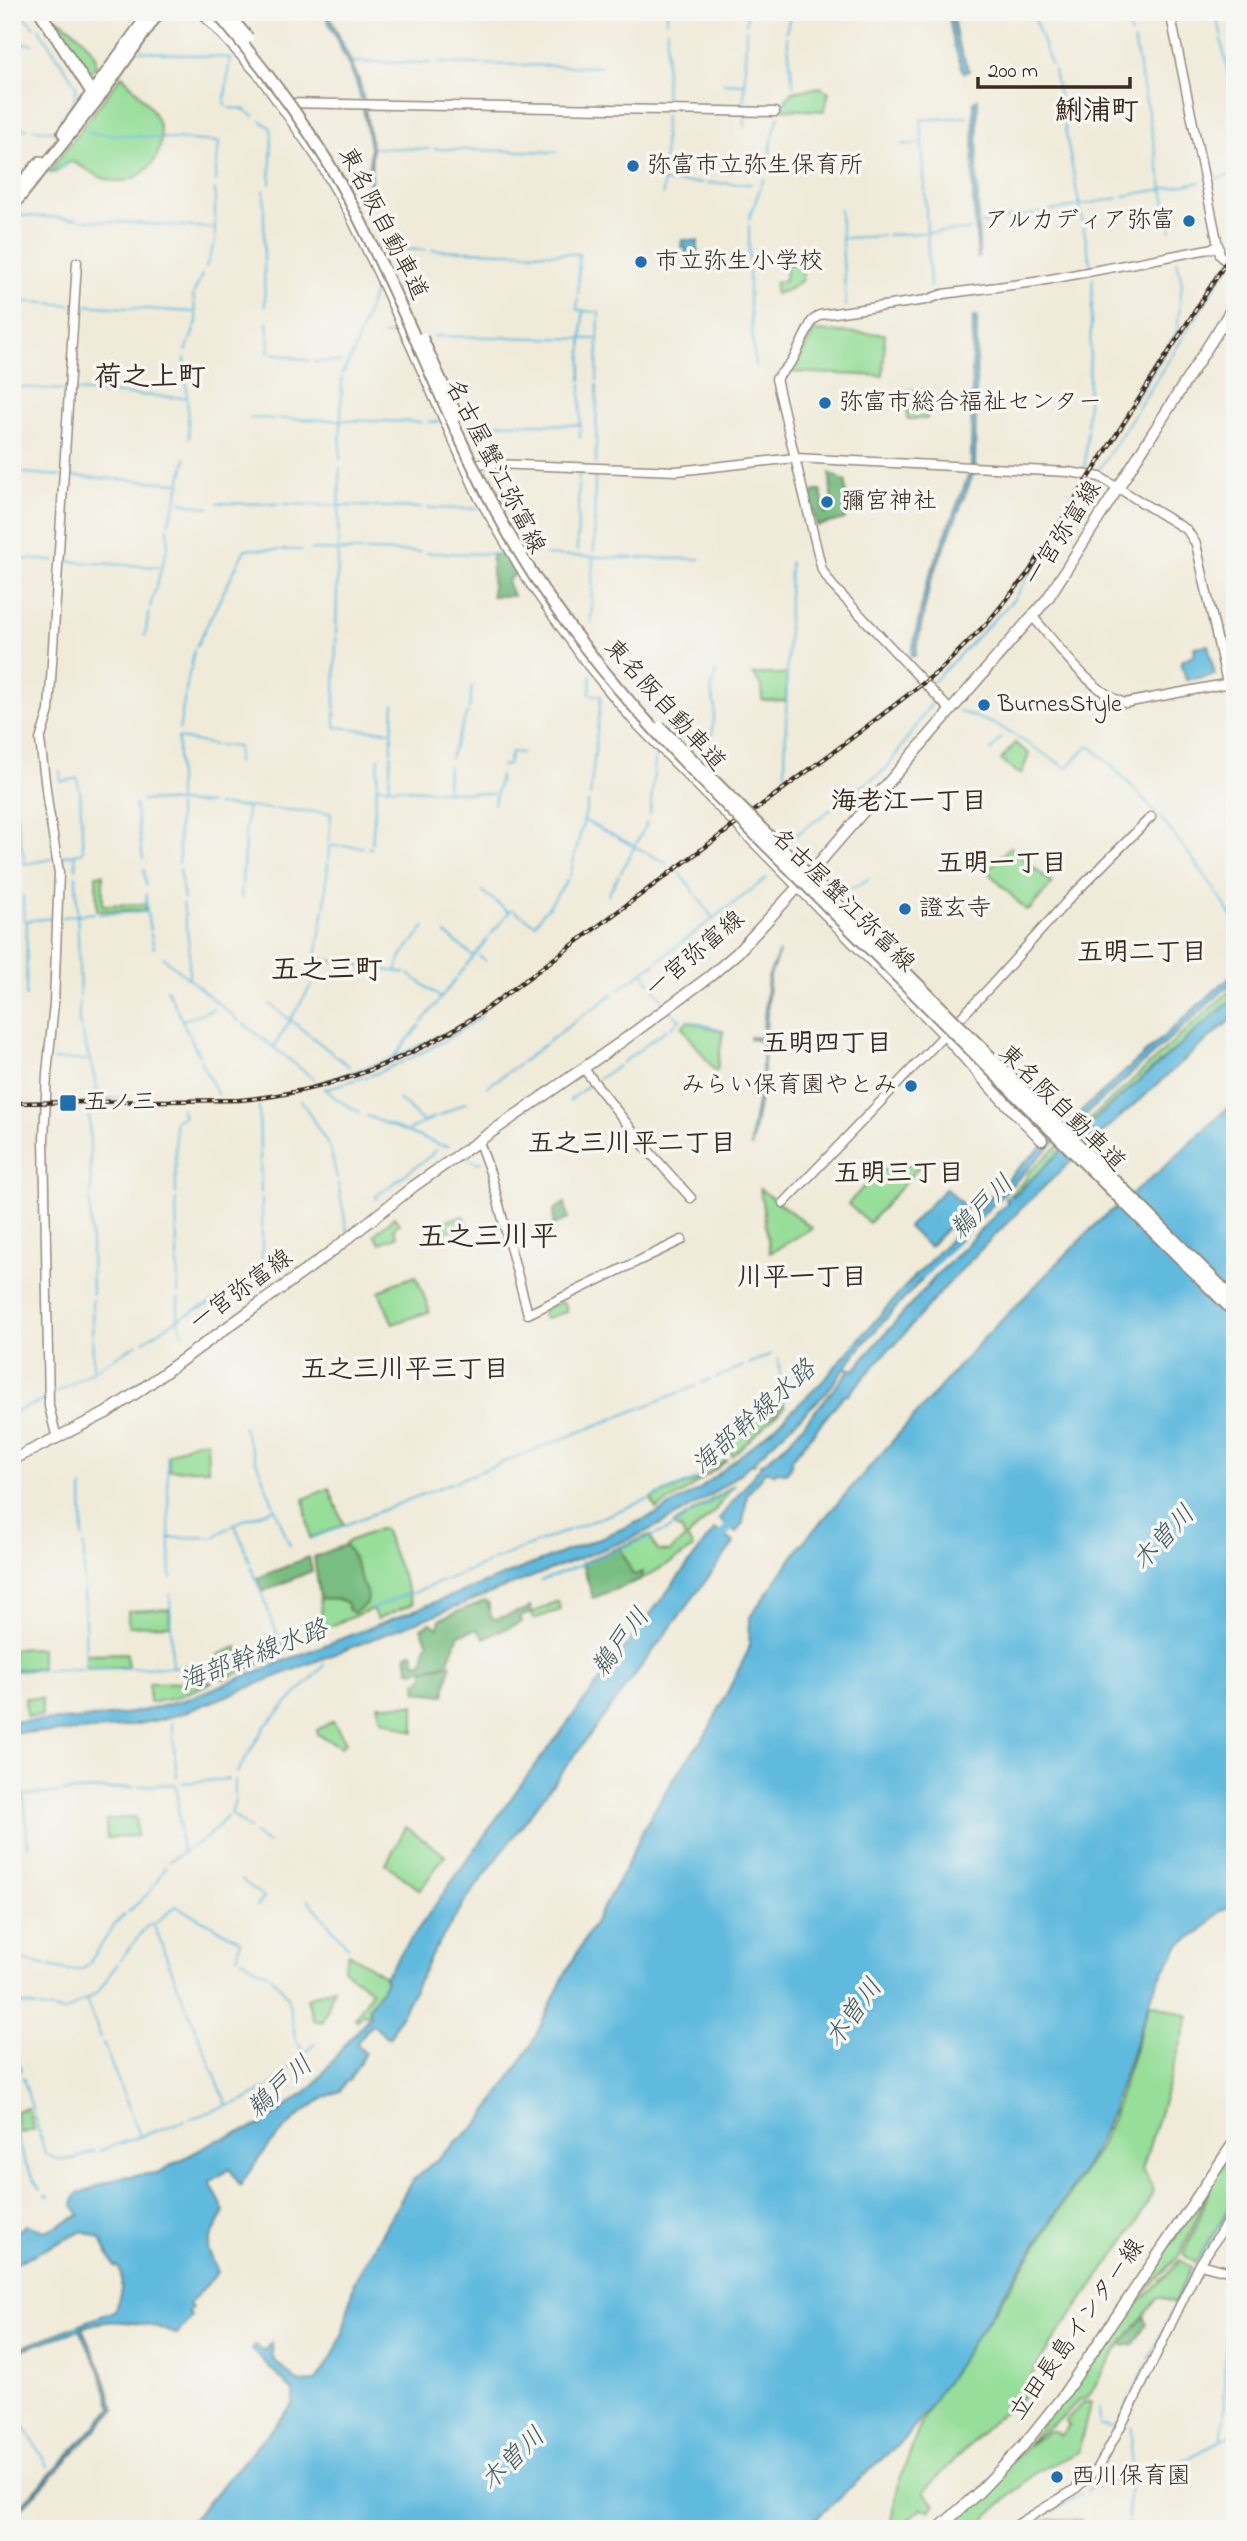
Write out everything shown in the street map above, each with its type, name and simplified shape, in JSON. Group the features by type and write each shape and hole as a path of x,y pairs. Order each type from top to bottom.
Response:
{"highway":[{"path":"35,12 95,95"},
{"path":"40,12 50,30"},
{"path":"12,207 95,95 150,12"},
{"path":"12,194 48,154 159,12"},
{"name":"東名阪自動車道","path":"216,12 275,84 328,163 377,254 482,486 533,574 590,655 620,693 687,766 1235,1313"},
{"name":"東名阪自動車道","path":"230,16 302,109 335,159 384,251 488,483 539,570 603,660 692,761 1235,1300"}],"main road":[{"name":"名古屋蟹江弥富線","path":"202,12 239,50 282,103 317,156 380,275 463,463 500,534 588,664 635,720 943,1034 1042,1140"},
{"name":"一宮弥富線","path":"12,1460 107,1413 153,1381 317,1262 414,1186 584,1069 737,953 799,886 1033,617 1062,579 1235,304"},
{"name":"立田長島インター線","path":"938,2529 978,2493 1022,2447 1062,2397 1235,2141"}],"street":[{"path":"1170,12 1219,247 1222,258 1235,271"},
{"path":"282,103 775,112"},
{"path":"951,710 825,576 776,379 793,360 812,321 820,315 926,300 943,293 1035,282 1219,247"},
{"path":"57,1439 49,1406 44,1139 54,1003 59,873 40,740 49,711 77,262"},
{"path":"463,463 677,471 795,457 973,466 1100,477 1187,530 1196,544 1231,682 1125,703 1118,701 1094,685 1033,617"},
{"path":"784,1203 1070,898 1152,817"},
{"path":"584,1069 646,1148 691,1198"},
{"path":"479,1142 491,1175 528,1314 682,1240"},
{"path":"1010,2529 1074,2490 1098,2468 1129,2411 1200,2264 1235,2210"},
{"path":"1200,2264 1235,2273"}],"green space":[{"path":"48,17 65,24 89,46 96,63 93,69 84,73"},
{"path":"122,75 147,103 158,122 161,144 152,164 136,177 125,181 102,178 70,161 54,173 49,172"},
{"path":"821,87 829,92 824,111 782,109 791,92"},
{"path":"786,264 804,264 802,280 790,289 775,294 775,283 785,280"},
{"path":"814,331 885,334 883,376 789,372 801,357"},
{"path":"908,390 928,391 927,419 907,419"},
{"path":"830,473 846,482 845,519 817,526 809,497 815,491 821,491 825,513 832,510"},
{"path":"492,555 508,555 515,569 515,574 507,581 513,596 492,596"},
{"path":"753,674 787,674 786,701 762,700 762,687"},
{"path":"1015,743 1029,754 1022,773 1019,774 1001,760"},
{"path":"1010,847 1051,882 1029,910 987,871"},
{"path":"103,874 103,905 146,904 146,910 97,911 96,875"},
{"path":"1235,986 1235,997 1083,1129 1081,1127"},
{"path":"687,1021 723,1031 717,1071 682,1027"},
{"path":"1078,1128 1082,1131 1079,1135 1013,1196 1011,1194 1028,1173"},
{"path":"924,1161 869,1223 848,1204 878,1171"},
{"path":"760,1189 812,1228 770,1253"},
{"path":"565,1203 568,1219 553,1225 554,1210"},
{"path":"394,1217 399,1224 394,1228 397,1237 380,1243 374,1235"},
{"path":"465,1217 467,1226 440,1233 440,1222"},
{"path":"416,1276 428,1312 393,1324 379,1292"},
{"path":"561,1302 566,1305 566,1312 544,1319 543,1310"},
{"path":"783,1403 785,1407 732,1456 724,1437 775,1414"},
{"path":"207,1440 208,1469 169,1470 168,1455 194,1442"},
{"path":"727,1461 682,1494 656,1509 651,1498 700,1479"},
{"path":"734,1485 713,1513 687,1538 693,1547 642,1579 642,1572 632,1574 620,1547 649,1535 658,1551 669,1552 685,1538 681,1529 674,1524"},
{"path":"329,1488 344,1525 310,1538 304,1499"},
{"path":"384,1529 413,1604 377,1619 372,1609 323,1629 320,1598 338,1599 346,1602 349,1610 358,1610 368,1597 355,1561 344,1545"},
{"path":"344,1545 355,1561 368,1597 367,1603 354,1613 349,1610 346,1602 320,1598 314,1557"},
{"path":"620,1547 632,1574 643,1572 642,1579 593,1598 582,1563"},
{"path":"309,1557 312,1571 262,1592 257,1578"},
{"path":"484,1601 488,1602 491,1617 496,1619 530,1606 532,1613 520,1617 522,1622 484,1638 477,1629 459,1635 447,1663 416,1671 409,1670 406,1655 410,1652 413,1652 416,1663 424,1662 425,1647 428,1643 421,1628 431,1623 438,1628 440,1619"},
{"path":"558,1601 560,1610 534,1619 532,1613"},
{"path":"169,1609 170,1625 128,1626 128,1611"},
{"path":"282,1643 286,1653 223,1679 223,1669 215,1668 218,1655 237,1647 241,1660"},
{"path":"41,1648 41,1668 12,1670 12,1649"},
{"path":"127,1653 128,1667 86,1668 86,1654"},
{"path":"451,1664 444,1695 417,1692 416,1682 424,1678 424,1670"},
{"path":"213,1682 175,1698 149,1703 149,1683"},
{"path":"25,1698 42,1698 42,1716 26,1716"},
{"path":"378,1705 414,1705 414,1732 382,1720"},
{"path":"333,1721 346,1742 341,1747 317,1734 317,1730"},
{"path":"134,1817 137,1836 107,1838 106,1820"},
{"path":"406,1827 445,1855 420,1890 386,1864"},
{"path":"349,1953 383,1975 386,1981 371,2016 363,2014 357,2020 355,2018 372,1991 343,1969"},
{"path":"334,1988 323,2022 313,2020 307,1998"},
{"path":"1150,2003 1189,2016 1142,2170 1154,2190 1135,2227 1035,2369 1022,2398 996,2418 924,2491 935,2505 929,2510 922,2508 898,2529 889,2529 899,2482 934,2397 999,2305 1098,2150 1113,2116"},
{"path":"28,2108 34,2130 20,2133 15,2111"},
{"path":"1235,2147 1235,2199 1195,2263 1183,2254 1198,2223 1213,2179"},
{"path":"1207,2190 1178,2257 1121,2316"},
{"path":"1180,2260 1191,2267 1174,2303 1160,2297 1156,2300 1114,2354 1088,2397 1079,2400 1062,2418 1027,2445 1116,2323"},
{"path":"1145,2317 1147,2323 1134,2344 1125,2346 1122,2343"},
{"path":"1084,2402 1091,2402 1078,2452 1038,2471 976,2529 942,2529 1021,2451 1048,2431 1054,2431 1060,2436 1069,2426 1065,2421"},
{"path":"1034,2520 1081,2521 1081,2529 1025,2529"}],"water":[{"path":"324,12 328,12 359,80 364,100 361,100 356,81"},
{"path":"948,12 952,12 958,44 969,71 964,73 954,45"},
{"path":"978,99 979,258 973,197 974,101"},
{"path":"363,108 372,148 371,198 370,147"},
{"path":"682,240 698,241 697,259 685,259 686,248 681,247"},
{"path":"973,316 977,316 975,470 930,583 915,656 911,656 926,585 971,469"},
{"path":"1208,645 1215,675 1186,680 1181,661 1195,654 1194,647"},
{"path":"779,952 769,978 763,1083 751,1148 762,1076 762,1041 750,1037 762,1038 768,978"},
{"path":"1235,972 1235,980 1039,1157 864,1343 826,1393 756,1459 754,1464 695,1505 632,1538 183,1713 141,1724 99,1730 12,1732 12,1721 99,1717 142,1711 184,1700 605,1536 654,1515 700,1489 775,1427 820,1384 902,1290 1014,1172"},
{"path":"1235,997 1235,1016 1015,1215 933,1300 848,1395 843,1396 792,1459 791,1467 786,1473 776,1472 774,1475 766,1470 747,1495 743,1523 736,1533 719,1519 760,1467 760,1463 789,1442 849,1371 847,1368 854,1370 861,1363 937,1275 1008,1202 1005,1199 1011,1194 1014,1196 1084,1129"},
{"name":"木曽川","path":"1235,1101 1235,1903 1219,1912 1199,1933 1179,1945 1156,1984 1109,2118 1092,2156 918,2423 805,2529 184,2529 293,2405 293,2391 252,2349 256,2345 265,2351 272,2342 273,2359 299,2383 315,2382 331,2359 342,2336 354,2282 411,2182 481,2121 531,2046 565,1974 625,1869 645,1826 672,1781 708,1731 749,1649 750,1617 804,1541 982,1340 1099,1221 1162,1169"},
{"path":"946,1188 966,1208 929,1247 908,1227"},
{"path":"715,1529 734,1543 466,1900 432,1954 390,2037 385,2036 372,2024 357,2042 365,2053 349,2081 345,2082 340,2091 325,2097 283,2131 240,2186 230,2169 210,2182 225,2212 212,2235 208,2250 218,2272 189,2304 192,2308 188,2312 192,2316 177,2334 159,2327 122,2322 103,2322 82,2328 102,2371 115,2409 12,2519 12,2515 112,2408 99,2369 79,2330 12,2351 114,2311 120,2295 121,2273 119,2267 114,2266 100,2238 83,2231 12,2265 12,2235 26,2225 46,2231 80,2215 73,2205 79,2193 121,2177 157,2173 216,2141 263,2124 313,2086 370,2016 369,2008 386,1981 384,1977 519,1787"}],"waterway":[{"path":"20,12 34,27"},
{"path":"667,12 667,22"},
{"path":"746,24 747,12"},
{"path":"786,32 791,12"},
{"path":"1032,12 1051,65"},
{"path":"1123,12 1131,34"},
{"path":"1215,12 1222,36"},
{"path":"39,29 76,85 75,98 55,130"},
{"path":"665,104 667,29"},
{"path":"744,107 746,29"},
{"path":"787,37 793,85"},
{"path":"1221,39 1235,107"},
{"path":"1134,41 1171,230"},
{"path":"12,43 33,44"},
{"path":"140,51 230,58 225,99"},
{"path":"353,62 430,63"},
{"path":"437,63 601,67"},
{"path":"1054,70 1091,267"},
{"path":"723,83 745,84"},
{"path":"782,107 787,97"},
{"path":"225,101 225,106"},
{"path":"229,108 243,109 254,116"},
{"path":"663,195 665,115"},
{"path":"773,135 779,116"},
{"path":"745,117 745,128"},
{"path":"930,287 921,120 968,117"},
{"path":"261,121 271,128 270,184"},
{"path":"12,128 27,129"},
{"path":"33,129 53,131"},
{"path":"88,133 219,142 215,181"},
{"path":"766,168 773,138"},
{"path":"902,145 922,143"},
{"path":"373,148 429,149"},
{"path":"434,149 557,152"},
{"path":"56,170 71,162"},
{"path":"1210,180 1235,174"},
{"path":"749,219 764,178"},
{"path":"665,182 702,183"},
{"path":"1124,196 1200,182"},
{"path":"707,183 751,184"},
{"path":"206,267 215,242 215,190"},
{"path":"264,190 264,262"},
{"path":"1040,213 1118,198"},
{"path":"840,210 846,306"},
{"path":"982,223 1035,214"},
{"path":"13,215 78,219"},
{"path":"82,220 214,228"},
{"path":"749,226 749,298 755,366"},
{"path":"887,235 970,230"},
{"path":"843,238 882,236"},
{"path":"395,249 426,250"},
{"path":"432,250 579,254 578,294"},
{"path":"1231,262 1235,256"},
{"path":"1133,403 1177,332 1182,284 1177,260"},
{"path":"264,265 265,307"},
{"path":"1098,471 1226,270"},
{"path":"186,351 197,322 193,295 202,275"},
{"path":"1087,427 1093,277"},
{"path":"342,374 354,352 377,283"},
{"path":"578,298 577,310 596,312"},
{"path":"19,301 71,305"},
{"path":"79,305 193,312"},
{"path":"581,380 583,311"},
{"path":"597,381 599,312"},
{"path":"267,322 269,344"},
{"path":"383,335 400,335"},
{"path":"434,336 596,339"},
{"path":"268,353 269,347"},
{"path":"273,353 309,361"},
{"path":"185,358 189,438"},
{"path":"314,362 341,362"},
{"path":"340,459 342,378"},
{"path":"580,438 581,384"},
{"path":"596,463 597,385"},
{"path":"14,387 65,390"},
{"path":"73,391 186,398"},
{"path":"249,418 422,422"},
{"path":"428,422 440,422"},
{"path":"472,423 580,425"},
{"path":"1085,468 1087,431"},
{"path":"168,523 186,458"},
{"path":"338,547 340,468"},
{"path":"12,472 60,476"},
{"path":"577,552 579,472"},
{"path":"594,551 595,475"},
{"path":"67,476 178,483"},
{"path":"933,682 1013,600 1092,481"},
{"path":"181,502 209,508"},
{"path":"218,503 280,504"},
{"path":"284,504 421,508"},
{"path":"427,508 481,509"},
{"path":"150,607 168,546 168,528"},
{"path":"196,647 245,549 279,550"},
{"path":"282,550 302,550"},
{"path":"311,550 420,552"},
{"path":"336,635 338,552"},
{"path":"426,553 507,554"},
{"path":"545,555 562,556"},
{"path":"565,556 634,558"},
{"path":"12,558 54,561"},
{"path":"591,623 593,558"},
{"path":"638,558 700,559"},
{"path":"63,561 158,567"},
{"path":"787,671 790,562"},
{"path":"145,636 149,612"},
{"path":"335,707 336,638"},
{"path":"190,672 194,650"},
{"path":"709,762 715,707 711,691 716,672"},
{"path":"179,730 189,673"},
{"path":"590,692 591,675"},
{"path":"785,772 787,675"},
{"path":"469,709 472,686"},
{"path":"589,694 601,696 590,796"},
{"path":"789,840 886,769 934,700"},
{"path":"391,752 394,704"},
{"path":"335,710 335,727 348,728"},
{"path":"959,711 999,726 1067,768 1089,745 1129,783 1168,827 1235,921"},
{"path":"450,758 467,713"},
{"path":"351,729 392,731"},
{"path":"991,751 1001,737"},
{"path":"178,738 178,800"},
{"path":"179,738 214,745"},
{"path":"218,745 238,747 237,763"},
{"path":"650,815 656,750"},
{"path":"502,766 508,765 511,752 522,753"},
{"path":"389,787 391,755"},
{"path":"372,844 379,757"},
{"path":"447,790 448,766"},
{"path":"60,771 61,782 77,778 79,788"},
{"path":"494,804 500,776"},
{"path":"378,787 403,788"},
{"path":"12,788 15,804"},
{"path":"405,789 492,794"},
{"path":"61,857 83,852 80,791"},
{"path":"142,800 210,804"},
{"path":"575,855 588,803"},
{"path":"135,805 143,859"},
{"path":"216,805 272,809"},
{"path":"178,806 179,863"},
{"path":"15,808 25,864 52,859"},
{"path":"245,837 247,808"},
{"path":"276,809 331,813 329,842"},
{"path":"585,821 606,832"},
{"path":"621,872 647,823"},
{"path":"609,833 666,863"},
{"path":"241,898 245,840"},
{"path":"325,905 329,846 340,846"},
{"path":"343,846 363,847"},
{"path":"75,855 76,868"},
{"path":"570,876 574,858"},
{"path":"179,868 184,899"},
{"path":"144,869 146,886"},
{"path":"678,871 695,893"},
{"path":"608,895 619,875"},
{"path":"76,876 80,996"},
{"path":"659,960 767,878"},
{"path":"841,891 859,885 869,878"},
{"path":"546,910 568,879"},
{"path":"482,891 509,912"},
{"path":"99,914 147,912 146,894"},
{"path":"23,896 24,921 53,918"},
{"path":"697,896 712,917"},
{"path":"183,904 189,945 189,979"},
{"path":"312,981 324,909"},
{"path":"491,934 512,909"},
{"path":"515,911 535,924 544,911"},
{"path":"62,917 94,913"},
{"path":"147,913 150,930"},
{"path":"26,997 27,921"},
{"path":"396,972 401,956 425,927"},
{"path":"151,934 154,948"},
{"path":"446,934 473,956"},
{"path":"458,976 489,937"},
{"path":"479,956 486,961"},
{"path":"163,957 239,1021"},
{"path":"317,958 324,959"},
{"path":"327,960 370,967"},
{"path":"618,990 656,963"},
{"path":"373,968 405,973"},
{"path":"643,973 665,1003"},
{"path":"409,974 441,998"},
{"path":"422,1022 456,979"},
{"path":"274,1047 312,984"},
{"path":"167,989 199,1056"},
{"path":"590,1011 613,994"},
{"path":"79,1002 79,1021 96,1083"},
{"path":"270,1004 350,1067"},
{"path":"183,1020 213,1009"},
{"path":"522,1062 587,1012"},
{"path":"671,1012 678,1018"},
{"path":"407,1060 444,1041 482,1016"},
{"path":"671,1027 681,1019"},
{"path":"690,1021 720,1029"},
{"path":"244,1024 315,1080"},
{"path":"393,1058 420,1025"},
{"path":"622,1063 667,1029"},
{"path":"320,1083 392,1059 438,1036"},
{"path":"53,1060 86,1060"},
{"path":"200,1060 218,1095"},
{"path":"325,1089 374,1074 404,1061"},
{"path":"487,1087 519,1064"},
{"path":"598,1079 618,1066"},
{"path":"569,1101 589,1085"},
{"path":"96,1086 100,1099 130,1098"},
{"path":"324,1088 359,1112"},
{"path":"399,1099 424,1123"},
{"path":"12,1100 21,1100"},
{"path":"301,1100 330,1148 337,1178"},
{"path":"439,1116 466,1102"},
{"path":"259,1106 261,1193"},
{"path":"176,1194 175,1121 184,1116 181,1108"},
{"path":"89,1109 91,1195"},
{"path":"367,1116 440,1145 449,1146"},
{"path":"409,1130 435,1117"},
{"path":"377,1199 376,1196 435,1150"},
{"path":"467,1157 477,1163 482,1161"},
{"path":"338,1184 347,1231"},
{"path":"233,1290 262,1276 262,1198"},
{"path":"90,1200 92,1294"},
{"path":"176,1200 178,1293"},
{"path":"923,1278 963,1236"},
{"path":"144,1341 178,1319 228,1294"},
{"path":"178,1298 178,1319 183,1334"},
{"path":"92,1300 93,1368"},
{"path":"53,1395 137,1344"},
{"path":"749,1364 771,1354"},
{"name":"海部幹線水路","path":"778,1359 784,1403"},
{"path":"716,1378 743,1366"},
{"path":"702,1383 711,1379"},
{"path":"312,1538 696,1386"},
{"path":"12,1413 45,1400"},
{"path":"243,1428 290,1546"},
{"path":"167,1456 171,1578"},
{"name":"海部幹線水路","path":"652,1497 704,1476"},
{"path":"82,1487 83,1538"},
{"path":"541,1581 669,1529 733,1488"},
{"path":"572,1529 649,1499"},
{"path":"214,1537 234,1524 273,1509"},
{"name":"鵜戸川","path":"715,1544 735,1520"},
{"path":"235,1525 250,1562"},
{"path":"493,1560 569,1530"},
{"path":"171,1538 210,1537"},
{"path":"84,1545 84,1580"},
{"path":"413,1593 490,1562"},
{"name":"海部幹線水路","path":"251,1567 285,1653"},
{"path":"84,1585 86,1669"},
{"path":"371,1609 410,1593"},
{"name":"海部幹線水路","path":"170,1594 172,1666"},
{"name":"海部幹線水路","path":"217,1666 227,1666 281,1643"},
{"path":"237,1773 265,1726 324,1664"},
{"name":"海部幹線水路","path":"130,1668 213,1666"},
{"path":"44,1670 127,1668"},
{"path":"12,1671 41,1670"},
{"path":"172,1722 177,1778"},
{"path":"182,1783 228,1779"},
{"path":"235,1780 235,1801 231,1814 250,1829"},
{"path":"138,1786 176,1784 180,1831"},
{"path":"63,1792 134,1787"},
{"path":"12,1791 24,1791"},
{"path":"28,1846 24,1795 58,1793"},
{"path":"168,1862 206,1838 227,1817"},
{"path":"254,1834 268,1844"},
{"path":"180,1835 182,1852"},
{"path":"128,1912 150,1892 165,1867"},
{"path":"242,1880 264,1898 257,1906"},
{"path":"308,1899 348,1947"},
{"path":"157,1922 176,1906 241,1941 237,1957"},
{"path":"12,1958 67,1970 81,1970 89,1964 114,1925 124,1915"},
{"path":"120,1960 146,1927 153,1923 186,2006"},
{"path":"241,1959 268,1974"},
{"path":"40,2008 64,2012 97,1993 118,1963"},
{"path":"271,1976 287,1995 296,2040 304,2053"},
{"path":"86,2000 101,2038"},
{"path":"12,2002 36,2007"},
{"path":"188,2010 227,2105"},
{"path":"12,2041 21,2071"},
{"path":"103,2043 140,2136"},
{"path":"270,2086 315,2044"},
{"path":"23,2077 45,2153 63,2160 94,2151"},
{"path":"190,2119 247,2099 267,2088"},
{"path":"12,2117 26,2164 41,2189"},
{"path":"99,2151 184,2121"},
{"path":"45,2195 49,2196"},
{"path":"1198,2260 1235,2202"},
{"path":"1149,2359 1194,2268"},
{"path":"1223,2414 1229,2276"},
{"path":"1137,2384 1147,2364"},
{"path":"1127,2405 1135,2387"},
{"path":"12,2404 20,2419"},
{"path":"1099,2406 1100,2425 1117,2426"},
{"path":"1165,2467 1181,2462 1222,2440 1223,2419"},
{"path":"22,2422 48,2467"},
{"path":"1128,2518 1132,2427"},
{"path":"1224,2439 1235,2435"},
{"path":"1087,2492 1101,2479 1130,2481"},
{"path":"1051,2512 1081,2494"},
{"path":"1038,2522 1038,2529"},
{"path":"1127,2529 1128,2523"}],"railway":[{"path":"12,1103 240,1100 305,1090 336,1082 396,1059 454,1030 482,1012 939,671 989,621 1029,572 1235,248"}],"place":[{"name":"弥富市立弥生保育所","path":"633,166"},
{"name":"アルカディア弥富","path":"1189,221"},
{"name":"市立弥生小学校","path":"641,262"},
{"name":"弥富市総合福祉センター","path":"825,403"},
{"name":"彌宮神社","path":"827,502"},
{"name":"BurnesStyle","path":"984,705"},
{"name":"證玄寺","path":"905,909"},
{"name":"みらい保育園やとみ","path":"911,1086"},
{"name":"五ノ三","path":"68,1103"},
{"name":"西川保育園","path":"1057,2477"}],"district":[{"name":"鯏浦町","path":"1097,112"},
{"name":"荷之上町","path":"150,378"},
{"name":"海老江一丁目","path":"909,803"},
{"name":"五明一丁目","path":"1002,865"},
{"name":"五明二丁目","path":"1142,954"},
{"name":"五之三町","path":"327,971"},
{"name":"五明四丁目","path":"827,1045"},
{"name":"五之三川平二丁目","path":"632,1145"},
{"name":"五明三丁目","path":"899,1175"},
{"name":"五之三川平","path":"488,1238"},
{"name":"川平一丁目","path":"802,1279"},
{"name":"五之三川平三丁目","path":"405,1371"}]}
